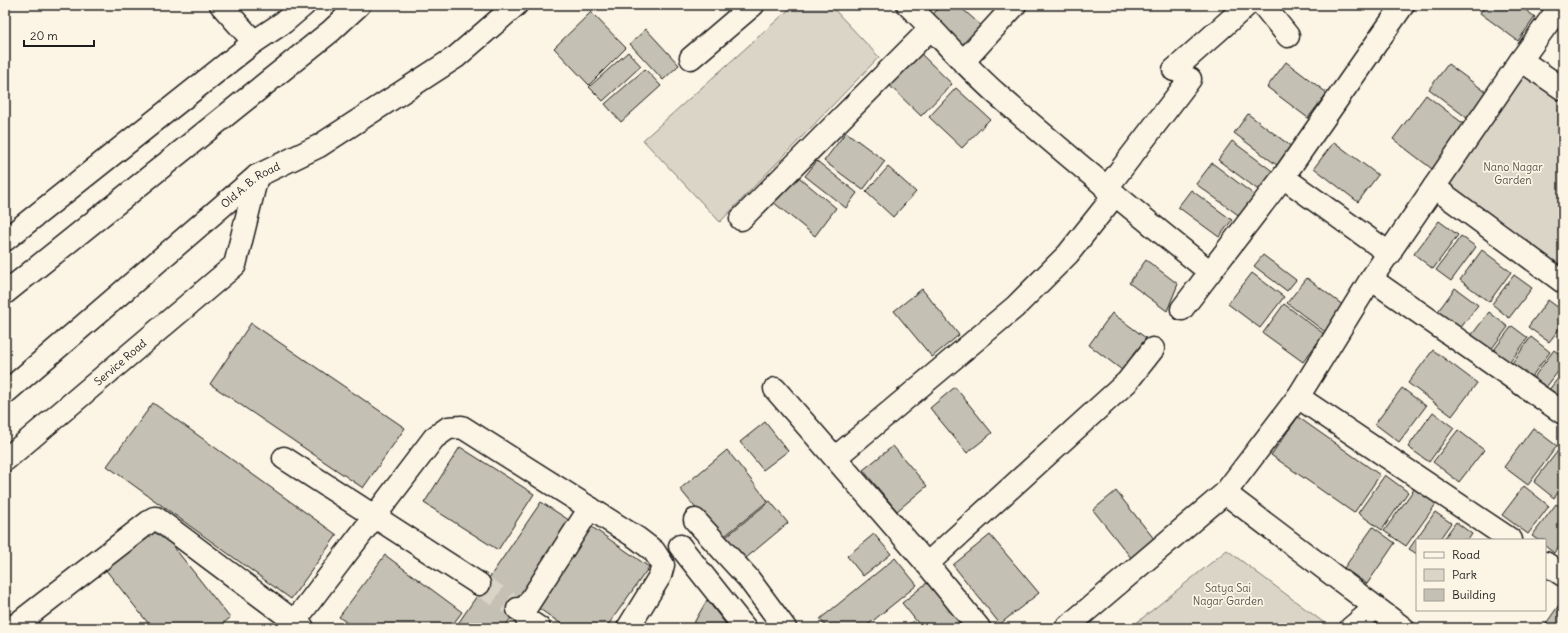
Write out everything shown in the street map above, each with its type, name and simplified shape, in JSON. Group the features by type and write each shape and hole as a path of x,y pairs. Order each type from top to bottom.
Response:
{"street":[{"path":"221,5 254,42"},
{"path":"5,240 254,42 284,22 304,5"},
{"path":"5,293 332,31 359,5"},
{"name":"Old A. B. Road","path":"5,393 257,176 319,146 449,62 516,5"},
{"path":"691,58 753,5"},
{"path":"908,5 963,62 997,94 1110,192 1210,272"},
{"path":"963,62 1015,5"},
{"path":"836,457 1015,307 1068,254 1110,192 1182,74 1247,5"},
{"path":"1263,5 1288,36"},
{"path":"1182,309 1282,176 1403,5"},
{"path":"1066,628 1225,493 1298,397 1372,279 1434,187 1561,5"},
{"path":"741,219 931,28"},
{"path":"1522,60 1563,89"},
{"name":"Service Road","path":"5,460 235,265 257,176"},
{"path":"1282,176 1390,254"},
{"path":"1434,187 1563,282"},
{"path":"1372,279 1563,413"},
{"path":"927,564 1117,392 1127,382 1153,349"},
{"path":"775,389 836,457 927,564 978,628"},
{"path":"1298,397 1510,539"},
{"path":"12,628 154,518 156,518 295,626 374,517 434,438 448,428 462,427 643,542 654,551 663,565 660,576 628,628"},
{"path":"284,458 479,584"},
{"path":"1225,493 1402,628"},
{"path":"526,619 590,508"},
{"path":"695,520 748,578 785,628"},
{"path":"680,546 745,628"},
{"path":"1546,564 1563,575"},
{"path":"1351,628 1374,608"}],"green space":[{"path":"794,5 830,5 879,57 720,222 643,140"},
{"name":"Nano Nagar Garden","path":"1520,74 1563,102 1563,272 1443,185"},
{"name":"Satya Sai Nagar Garden","path":"1227,550 1331,628 1130,628"}],"building":[{"path":"667,5 675,5 671,9"},
{"path":"941,5 958,5 984,28 965,49 930,18"},
{"path":"1486,5 1519,5 1535,17 1518,41 1480,13"},
{"path":"591,12 626,48 589,85 554,48"},
{"path":"646,29 679,65 663,80 630,44"},
{"path":"628,52 641,66 603,101 589,87"},
{"path":"921,54 952,84 921,116 890,86"},
{"path":"1286,62 1327,93 1308,118 1267,87"},
{"path":"1448,64 1490,95 1471,121 1429,89"},
{"path":"645,69 661,86 621,122 605,104"},
{"path":"956,88 990,119 962,148 929,117"},
{"path":"1426,95 1469,128 1436,172 1393,139"},
{"path":"1248,114 1292,147 1278,166 1234,133"},
{"path":"846,132 885,161 863,190 824,161"},
{"path":"1232,141 1275,173 1261,192 1218,160"},
{"path":"1334,142 1378,175 1358,202 1314,168"},
{"path":"817,161 857,193 846,208 805,176"},
{"path":"1212,163 1257,197 1241,217 1196,184"},
{"path":"888,167 916,192 893,217 866,192"},
{"path":"795,174 836,208 815,236 773,202"},
{"path":"1191,190 1232,220 1219,237 1178,207"},
{"path":"1439,221 1458,235 1433,269 1414,254"},
{"path":"1461,236 1476,247 1451,281 1436,270"},
{"path":"1482,250 1511,272 1489,302 1460,280"},
{"path":"1263,255 1296,280 1287,291 1254,266"},
{"path":"1146,260 1178,284 1167,311 1129,283"},
{"path":"1252,273 1284,297 1260,328 1228,304"},
{"path":"1514,275 1532,288 1509,318 1492,304"},
{"path":"1307,278 1348,309 1329,335 1287,303"},
{"path":"1455,288 1478,305 1456,334 1433,318"},
{"path":"922,289 959,335 932,357 894,311"},
{"path":"1548,300 1563,311 1563,324 1549,342 1528,327"},
{"path":"1284,304 1324,334 1303,362 1263,333"},
{"path":"1489,312 1508,327 1487,355 1468,340"},
{"path":"1112,313 1146,338 1122,370 1089,345"},
{"path":"251,323 405,428 363,488 210,384"},
{"path":"1512,326 1528,338 1507,366 1491,354"},
{"path":"1531,337 1550,352 1529,380 1510,366"},
{"path":"1433,350 1477,383 1452,416 1408,383"},
{"path":"1554,350 1563,357 1563,365 1544,390 1531,381"},
{"path":"1563,372 1563,399 1558,406 1544,396"},
{"path":"955,387 992,433 967,453 930,408"},
{"path":"1402,388 1426,406 1399,442 1375,424"},
{"path":"153,403 337,535 291,599 107,466"},
{"path":"1433,412 1454,428 1429,462 1408,447"},
{"path":"1298,417 1380,475 1354,513 1271,455"},
{"path":"765,422 788,451 763,470 740,442"},
{"path":"1533,428 1557,446 1528,485 1504,467"},
{"path":"1458,430 1484,450 1459,482 1433,462"},
{"path":"1563,444 1563,486 1554,498 1534,482"},
{"path":"893,446 927,486 897,511 863,470"},
{"path":"460,447 534,494 498,550 424,503"},
{"path":"727,450 768,501 721,539 680,489"},
{"path":"1385,475 1408,492 1382,530 1358,513"},
{"path":"1524,486 1549,506 1528,534 1502,515"},
{"path":"1415,488 1436,504 1406,546 1384,531"},
{"path":"1116,491 1155,540 1132,559 1093,510"},
{"path":"1563,495 1563,504 1559,500"},
{"path":"770,501 788,523 740,563 722,540"},
{"path":"541,502 575,524 504,628 455,628"},
{"path":"1556,504 1563,509 1563,541 1554,553 1546,547 1546,539 1536,539 1532,536"},
{"path":"1435,512 1451,523 1440,539 1416,539"},
{"path":"1456,522 1472,534 1469,539 1444,539"},
{"path":"589,525 649,567 606,628 567,628 534,605"},
{"path":"158,527 230,618 217,628 152,628 105,569"},
{"path":"1373,527 1395,543 1367,584 1344,568"},
{"path":"874,534 891,554 863,576 847,556"},
{"path":"990,535 1039,593 1000,624 953,565"},
{"path":"1416,539 1416,553 1409,549"},
{"path":"1563,549 1563,559 1558,555"},
{"path":"385,555 462,612 450,628 354,628 339,617"},
{"path":"895,558 917,585 864,628 827,628 820,619"},
{"path":"934,577 975,628 922,628 902,603"},
{"path":"1563,599 1563,628 1543,628"},
{"path":"707,600 729,628 691,628"},
{"path":"913,621 919,628 904,628"}],"tunnel":[{"path":"479,584 518,609"}]}
